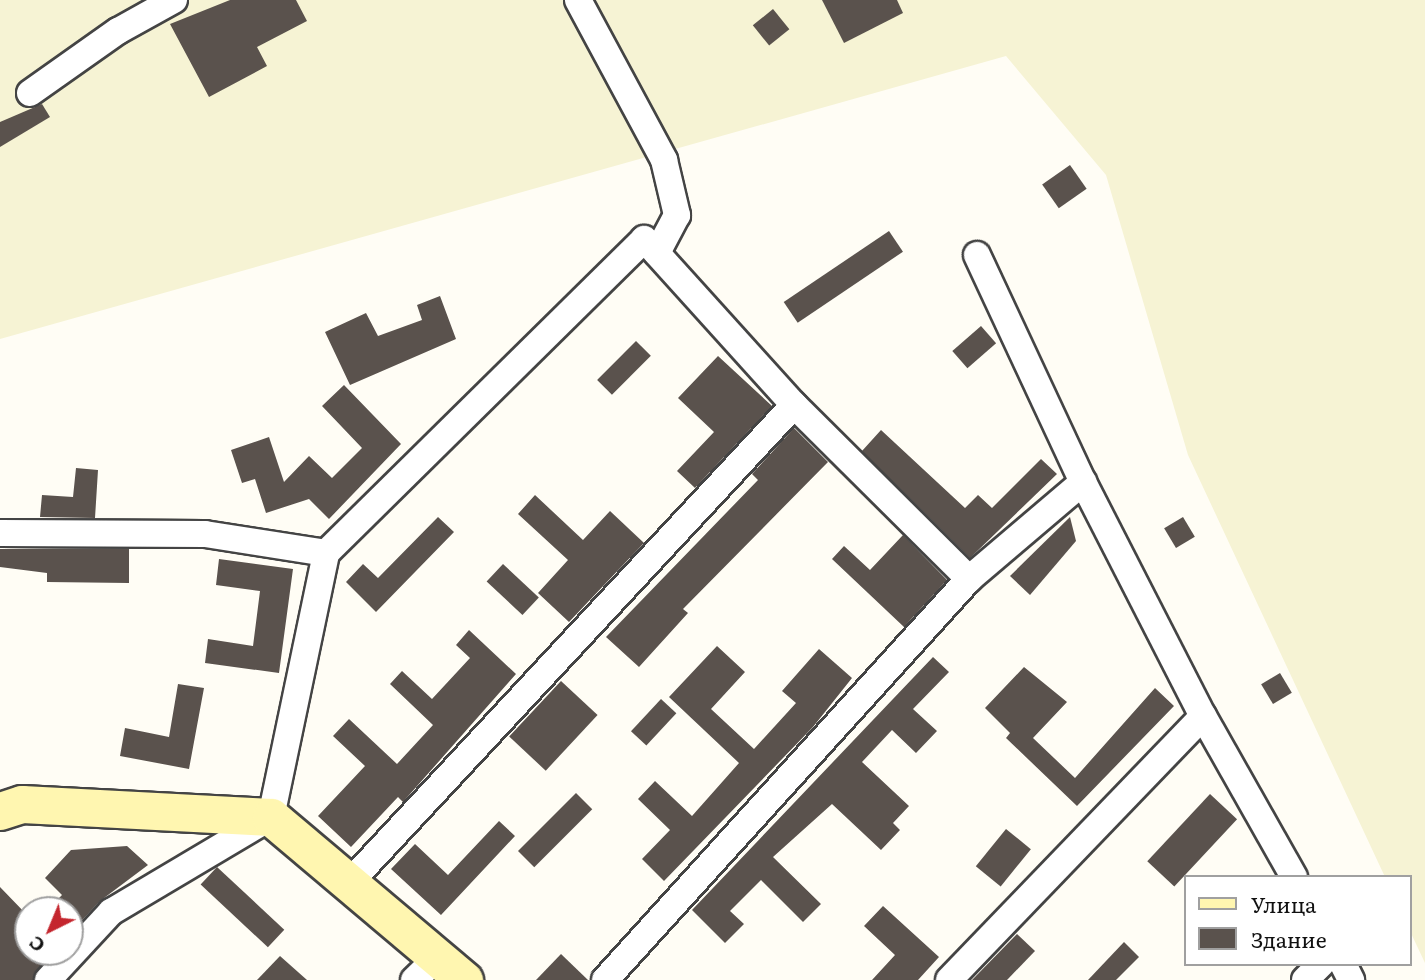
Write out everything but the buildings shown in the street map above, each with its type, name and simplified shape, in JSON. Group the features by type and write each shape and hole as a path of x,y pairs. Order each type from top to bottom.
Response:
{"street":[{"path":"30,93 118,31 174,0"},
{"path":"578,0 664,160 677,215 657,253"},
{"path":"48,980 111,912 271,817 326,553 644,239 794,405 970,579"},
{"path":"977,255 1083,482 1203,716 1293,875"},
{"path":"352,880 794,405"},
{"path":"605,980 970,579 1083,482"},
{"path":"0,533 205,534 326,553"},
{"path":"949,980 1203,716"},
{"path":"0,811 22,804 271,817 352,880 439,972"},
{"path":"1305,980 1319,966"}],"shaded area":[{"path":"0,0 1425,0 1425,963 1411,933 1411,875 1384,875 1188,455 1106,175 1006,56 0,339"}]}
